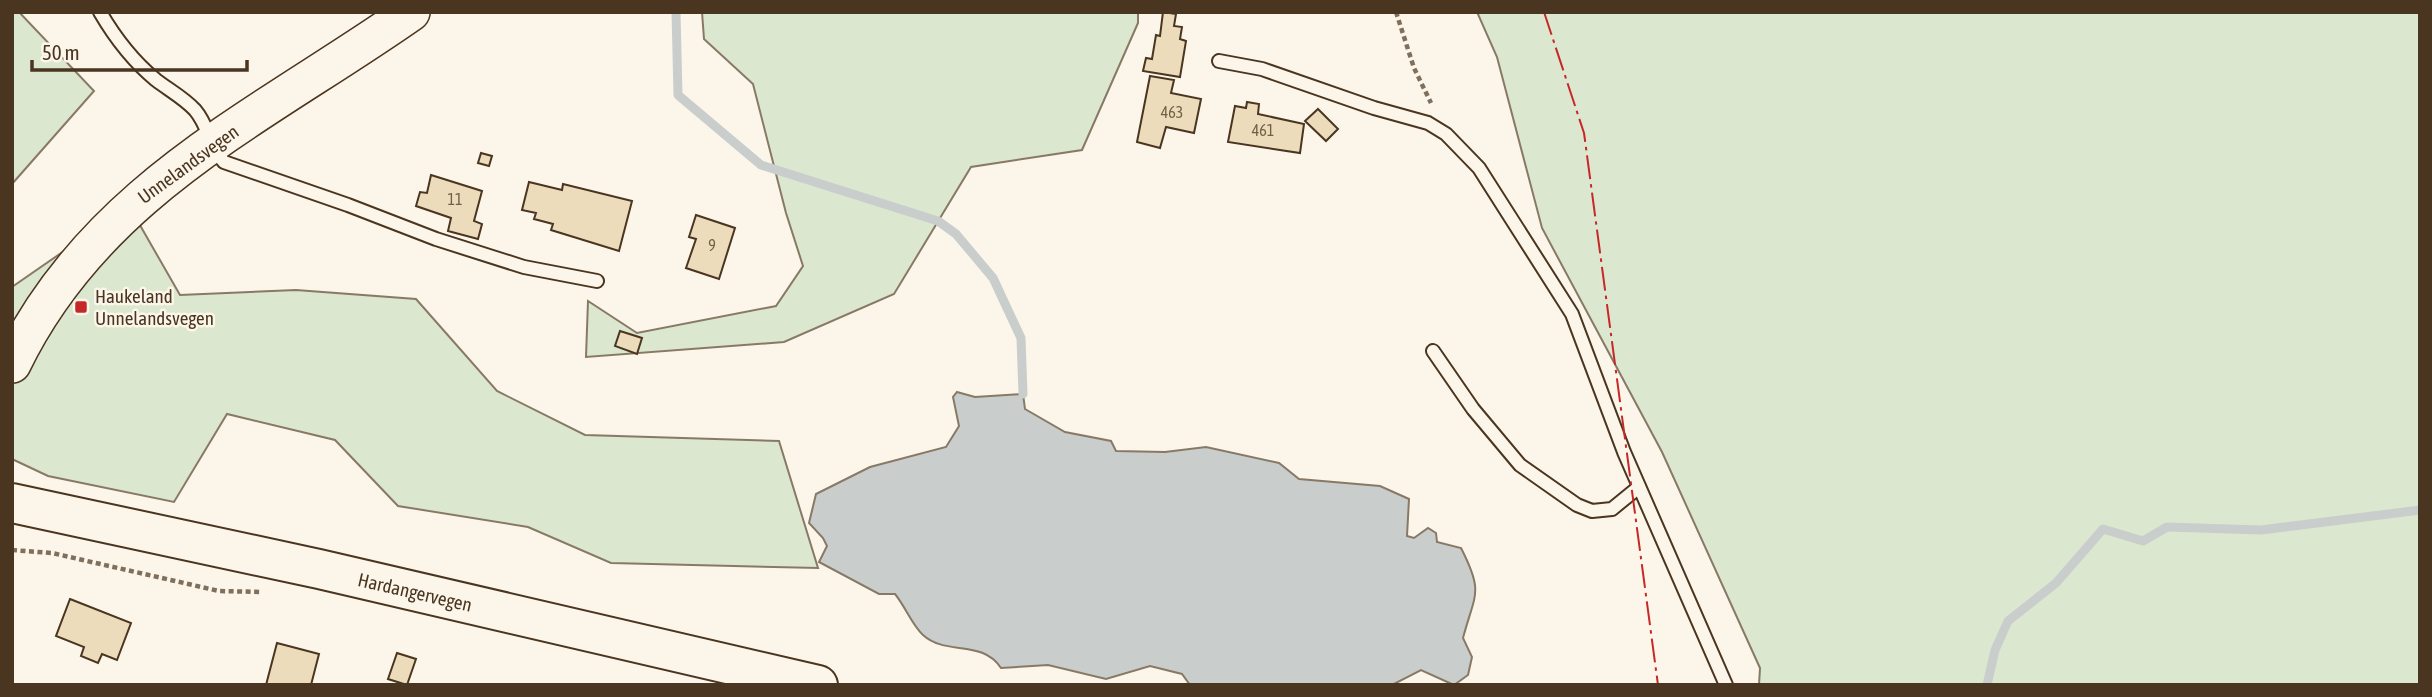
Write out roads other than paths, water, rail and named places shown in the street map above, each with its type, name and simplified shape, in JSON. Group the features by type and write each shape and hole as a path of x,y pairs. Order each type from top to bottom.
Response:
{"main road":[{"name":"Unnelandsvegen","path":"12,363 54,290 105,230 176,169 411,12"},
{"name":"Hardangervegen","path":"12,503 319,569 818,685"}],"lane":[{"path":"100,12 126,48 153,77 193,108 205,123 219,157 238,169 499,259 597,281"},
{"path":"1219,61 1262,69 1428,123 1446,134 1479,168 1572,314 1639,487 1726,685"},
{"path":"1433,351 1474,409 1520,465 1577,505 1592,511 1612,509 1639,487"}],"waterway":[{"path":"676,12 678,95 761,165 938,221 956,234 993,278 1021,338 1023,394"},
{"path":"1987,685 1995,650 2008,621 2056,583 2103,529 2143,541 2167,527 2261,530 2420,510"}],"place":[{"name":"Haukeland Unnelandsvegen","path":"81,307"}]}
